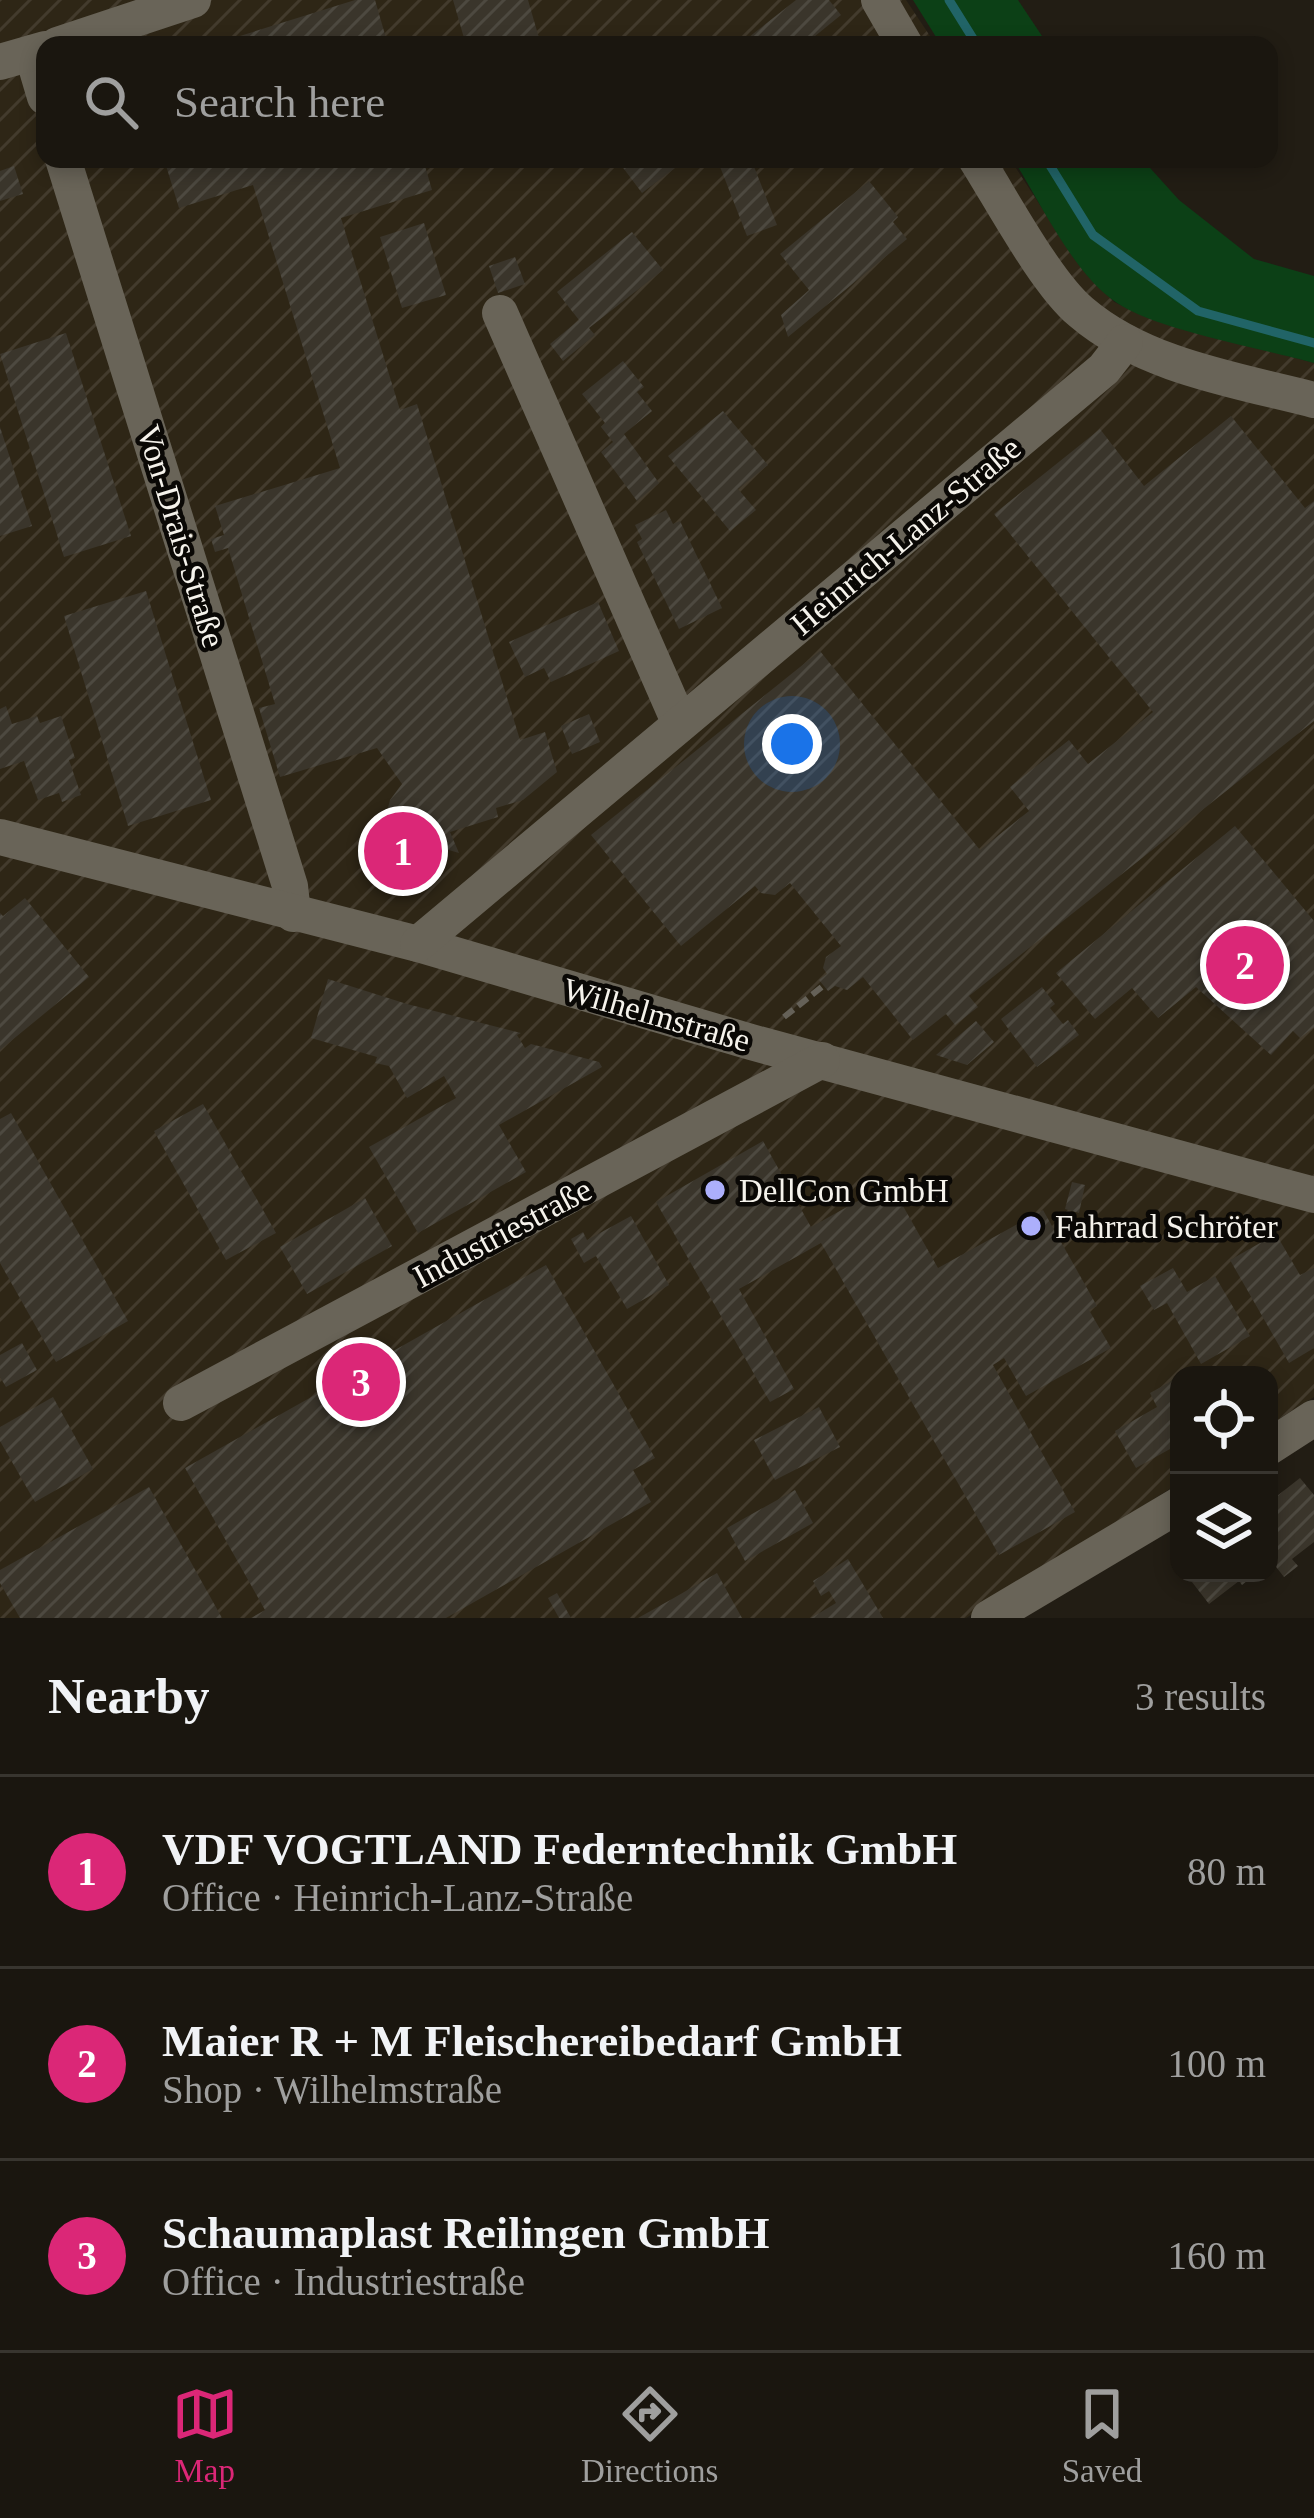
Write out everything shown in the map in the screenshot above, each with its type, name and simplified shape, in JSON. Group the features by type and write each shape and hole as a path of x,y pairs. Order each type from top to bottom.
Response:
{"street":[{"path":"83,36 194,0"},
{"path":"879,0 900,36"},
{"name":"Von-Drais-Straße","path":"66,168 290,886 293,914"},
{"path":"982,168 1078,311 1125,342 1190,368 1314,400"},
{"path":"500,313 680,724"},
{"name":"Heinrich-Lanz-Straße","path":"418,944 1104,369 1125,342"},
{"name":"Wilhelmstraße","path":"0,837 418,944 1314,1195"},
{"name":"Industriestraße","path":"181,1403 822,1060"},
{"path":"1278,1441 1314,1418"},
{"path":"989,1618 1170,1510"}],"shaded area":[{"path":"0,0 906,0 930,36 36,36 36,168 1016,168 1079,265 1114,302 1146,317 1314,363 1314,1397 1278,1419 1278,1366 1170,1366 1170,1489 966,1618 0,1618"}],"green space":[{"path":"913,0 1018,0 1042,36 935,36"},
{"path":"1018,168 1150,168 1179,200 1254,259 1314,276 1314,363 1135,313 1086,275"}],"building":[{"path":"355,0 375,0 385,36 240,36"},
{"path":"453,0 528,0 538,36 463,36"},
{"path":"796,0 829,0 841,15 815,36 750,36"},
{"path":"14,166 23,194 0,201 0,171"},
{"path":"167,168 426,168 432,190 341,218 400,410 417,404 520,740 545,732 557,772 523,800 496,808 498,817 450,832 459,853 435,846 426,878 373,864 390,800 402,784 377,748 280,777 259,708 275,704 228,548 215,552 211,539 224,535 215,506 340,468 253,185 179,208"},
{"path":"623,168 675,168 642,193"},
{"path":"721,168 755,168 777,225 747,236"},
{"path":"869,181 898,217 893,222 907,239 788,337 781,315 809,290 780,254"},
{"path":"424,223 446,295 402,308 380,237"},
{"path":"632,232 663,270 589,328 595,335 563,361 550,344 579,320 557,292"},
{"path":"515,257 525,284 498,293 489,266"},
{"path":"66,333 131,536 64,557 0,354"},
{"path":"623,361 644,387 637,392 652,411 624,434 659,483 637,501 601,452 613,442 582,394"},
{"path":"723,411 768,465 738,489 756,510 730,531 668,456"},
{"path":"1231,416 1305,508 1314,501 1314,721 969,996 978,1007 955,1025 946,1014 913,1040 863,977 847,990 835,986 828,991 819,980 827,974 823,968 826,957 841,946 790,883 775,895 761,893 755,886 681,946 591,835 820,651 980,850 1029,811 1010,787 1069,740 1088,764 1153,712 994,514 1100,429 1144,486"},
{"path":"0,427 32,526 0,536"},
{"path":"666,510 673,524 680,521 722,608 679,629 637,542 642,539 635,525"},
{"path":"146,591 211,800 128,826 64,616"},
{"path":"598,602 619,651 551,682 544,668 525,677 509,642"},
{"path":"6,706 12,724 37,716 40,723 61,716 81,795 62,802 59,793 38,800 24,761 0,769 0,709"},
{"path":"589,714 600,742 572,754 561,726"},
{"path":"1235,826 1314,921 1314,1027 1300,1038 1293,1031 1271,1055 1196,987 1158,1018 1132,988 1095,1019 1056,973"},
{"path":"25,898 89,977 0,1050 0,913 3,916"},
{"path":"328,979 521,1033 517,1035 525,1048 531,1044 599,1062 602,1067 499,1125 526,1172 418,1233 369,1147 456,1098 444,1076 407,1098 389,1066 375,1063 377,1057 311,1038"},
{"path":"1042,987 1055,1004 1050,1008 1079,1035 1037,1067 1001,1019"},
{"path":"976,1021 994,1042 967,1065 936,1055"},
{"path":"203,1104 276,1233 226,1260 154,1131"},
{"path":"11,1113 128,1321 56,1362 0,1263 0,1119"},
{"path":"763,1141 811,1227 890,1183 938,1268 1043,1210 1097,1306 1089,1310 1111,1348 1026,1396 1004,1358 993,1365 1075,1512 999,1555 821,1243 739,1289 794,1389 770,1402 656,1202"},
{"path":"1072,1182 1085,1185 1079,1213 1065,1209"},
{"path":"365,1198 392,1246 307,1294 280,1247"},
{"path":"631,1216 669,1285 627,1309 596,1256 584,1263 571,1239 583,1232 587,1240"},
{"path":"1276,1234 1300,1275 1314,1268 1314,1348 1289,1363 1230,1260"},
{"path":"546,1265 655,1458 633,1470 651,1502 446,1618 251,1618 265,1610 185,1468"},
{"path":"1173,1268 1187,1292 1215,1276 1250,1336 1201,1364 1167,1303 1154,1310 1140,1286"},
{"path":"22,1343 37,1370 6,1387 0,1377 0,1355"},
{"path":"1170,1382 1170,1449 1136,1468 1115,1431 1157,1407 1150,1393"},
{"path":"53,1397 93,1469 35,1502 0,1441 0,1427"},
{"path":"819,1407 840,1447 775,1480 754,1440"},
{"path":"1300,1478 1314,1495 1314,1542 1292,1559 1298,1566 1284,1577 1278,1569 1278,1495"},
{"path":"149,1487 222,1618 20,1618 0,1583 0,1570"},
{"path":"795,1490 813,1523 745,1561 727,1528"},
{"path":"848,1559 883,1618 811,1618 836,1603 829,1591 821,1596 813,1581"},
{"path":"717,1573 742,1618 638,1618 672,1599"},
{"path":"1192,1582 1238,1582 1209,1604"},
{"path":"557,1593 571,1618 559,1618 548,1598"}],"waterway":[{"path":"949,0 971,36"},
{"path":"1052,168 1093,235 1198,311 1314,343"}],"place":[{"name":"VDF VOGTLAND Federntechnik GmbH","path":"403,851"},
{"name":"Maier R + M Fleischereibedarf GmbH","path":"1245,965"},
{"name":"DellCon GmbH","path":"715,1190"},
{"name":"Fahrrad Schröter","path":"1031,1226"},
{"name":"Schaumaplast Reilingen GmbH","path":"361,1382"}]}
